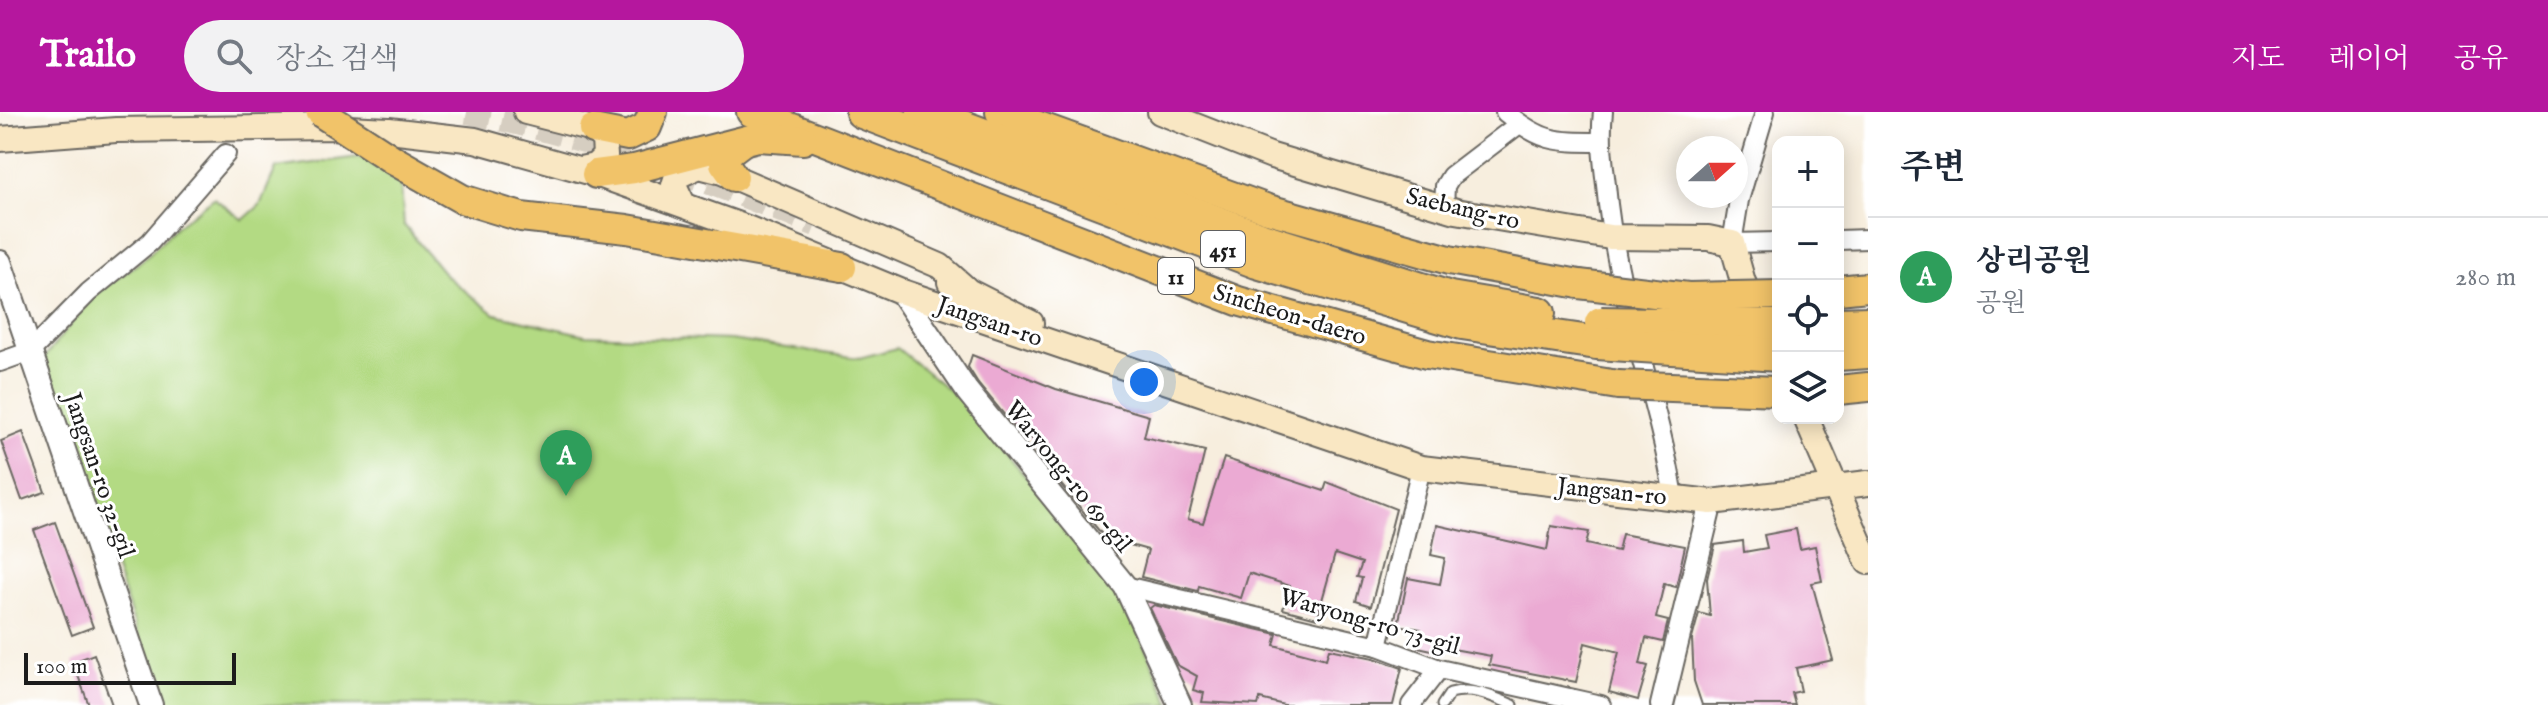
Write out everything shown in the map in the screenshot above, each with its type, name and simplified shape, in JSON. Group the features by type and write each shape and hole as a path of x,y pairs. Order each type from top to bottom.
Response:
{"highway":[{"path":"320,112 395,161 462,199 521,217 627,229 842,267"},
{"path":"593,129 628,136 647,127 653,112"},
{"name":"Sincheon-daero","path":"751,112 1238,301 1427,354 1618,385 1772,391"},
{"name":"451","path":"862,112 1271,266 1462,323 1599,333 1772,355"},
{"name":"451","path":"923,112 1262,239 1450,298 1599,333 1772,326"},
{"path":"1000,112 1268,209 1449,260 1579,284 1688,297 1772,295"},
{"path":"588,171 634,169 758,137 832,142"},
{"path":"734,177 724,163 726,154 742,142"},
{"path":"1844,289 1868,287"},
{"path":"1844,324 1868,323"},
{"path":"1844,354 1868,352"},
{"path":"1844,389 1868,387"}],"main road":[{"path":"0,139 116,130 171,112"},
{"path":"526,112 593,129 604,139 605,156 588,171"},
{"name":"Saebang-ro","path":"1160,112 1272,156 1444,208 1610,237 1708,238 1732,243"},
{"name":"Jangsan-ro","path":"116,130 389,130 475,140 588,171 683,204 900,291 1421,468 1711,502 1868,483"},
{"path":"683,204 674,185 677,176 699,166 734,177 940,266 965,288"},
{"path":"1732,243 1743,282 1776,352"},
{"path":"933,274 1097,357"},
{"path":"1809,424 1868,562"}],"street":[{"path":"1603,112 1601,142 1610,237 1664,435 1674,497"},
{"path":"1732,243 1739,200 1765,112"},
{"path":"1444,208 1445,186 1451,176 1512,118 1533,135 1568,142 1601,142"},
{"path":"0,362 31,351 89,292 150,242 226,154"},
{"path":"1844,240 1868,239"},
{"name":"Saebang-ro","path":"1732,243 1772,242"},
{"name":"Jangsan-ro 32-gil","path":"0,262 151,705"},
{"name":"Waryong-ro 69-gil","path":"900,291 967,391 1125,586 1180,705"},
{"path":"1378,646 1421,468"},
{"path":"1662,705 1711,502"},
{"name":"Waryong-ro 73-gil","path":"1125,586 1378,646 1439,669 1601,705"},
{"path":"1411,705 1439,669"}],"lane":[{"path":"1442,705 1450,693 1475,690 1513,705"}],"green space":[{"path":"404,151 401,186 404,225 446,276 495,314 585,335 730,340 859,358 897,348 966,404 1118,588 1171,705 162,705 44,358 91,298 144,259 180,223 214,198 243,220 260,205 276,168"}],"building":[{"path":"972,355 1056,389 1149,416 1144,437 1205,451 1188,519 1203,523 1224,458 1324,491 1327,482 1396,509 1371,606 1356,601 1362,578 1357,577 1362,563 1335,554 1317,618 1283,609 1290,586 1249,573 1241,598 1199,586 1198,591 1141,577 1148,550 1105,538 1036,454 1040,442 1020,434 978,383 968,367"},
{"path":"23,432 45,492 22,500 1,441"},
{"path":"55,522 93,627 72,635 34,530"},
{"path":"1437,525 1547,550 1551,526 1589,532 1586,544 1618,551 1622,534 1685,546 1676,587 1664,584 1656,618 1668,621 1663,642 1646,638 1640,664 1648,666 1638,700 1609,692 1619,652 1585,643 1576,682 1489,665 1491,656 1442,647 1441,652 1418,647 1421,629 1398,625 1408,578 1440,584 1445,558 1431,555"},
{"path":"1796,529 1800,549 1815,546 1822,581 1812,583 1833,660 1796,668 1801,691 1792,693 1795,705 1702,705 1694,681 1692,639 1699,613 1710,616 1707,579 1715,545 1743,541 1744,552 1767,548 1764,535"},
{"path":"1154,605 1277,634 1274,645 1326,659 1329,649 1374,658 1402,668 1393,705 1284,705 1260,699 1258,705 1202,702 1204,693 1193,690 1197,676 1177,665 1150,608"},
{"path":"94,654 112,705 89,705 73,662"}],"tunnel":[{"path":"467,112 601,146 731,191 816,225"}],"place":[{"name":"상리공원","path":"566,496"}]}
